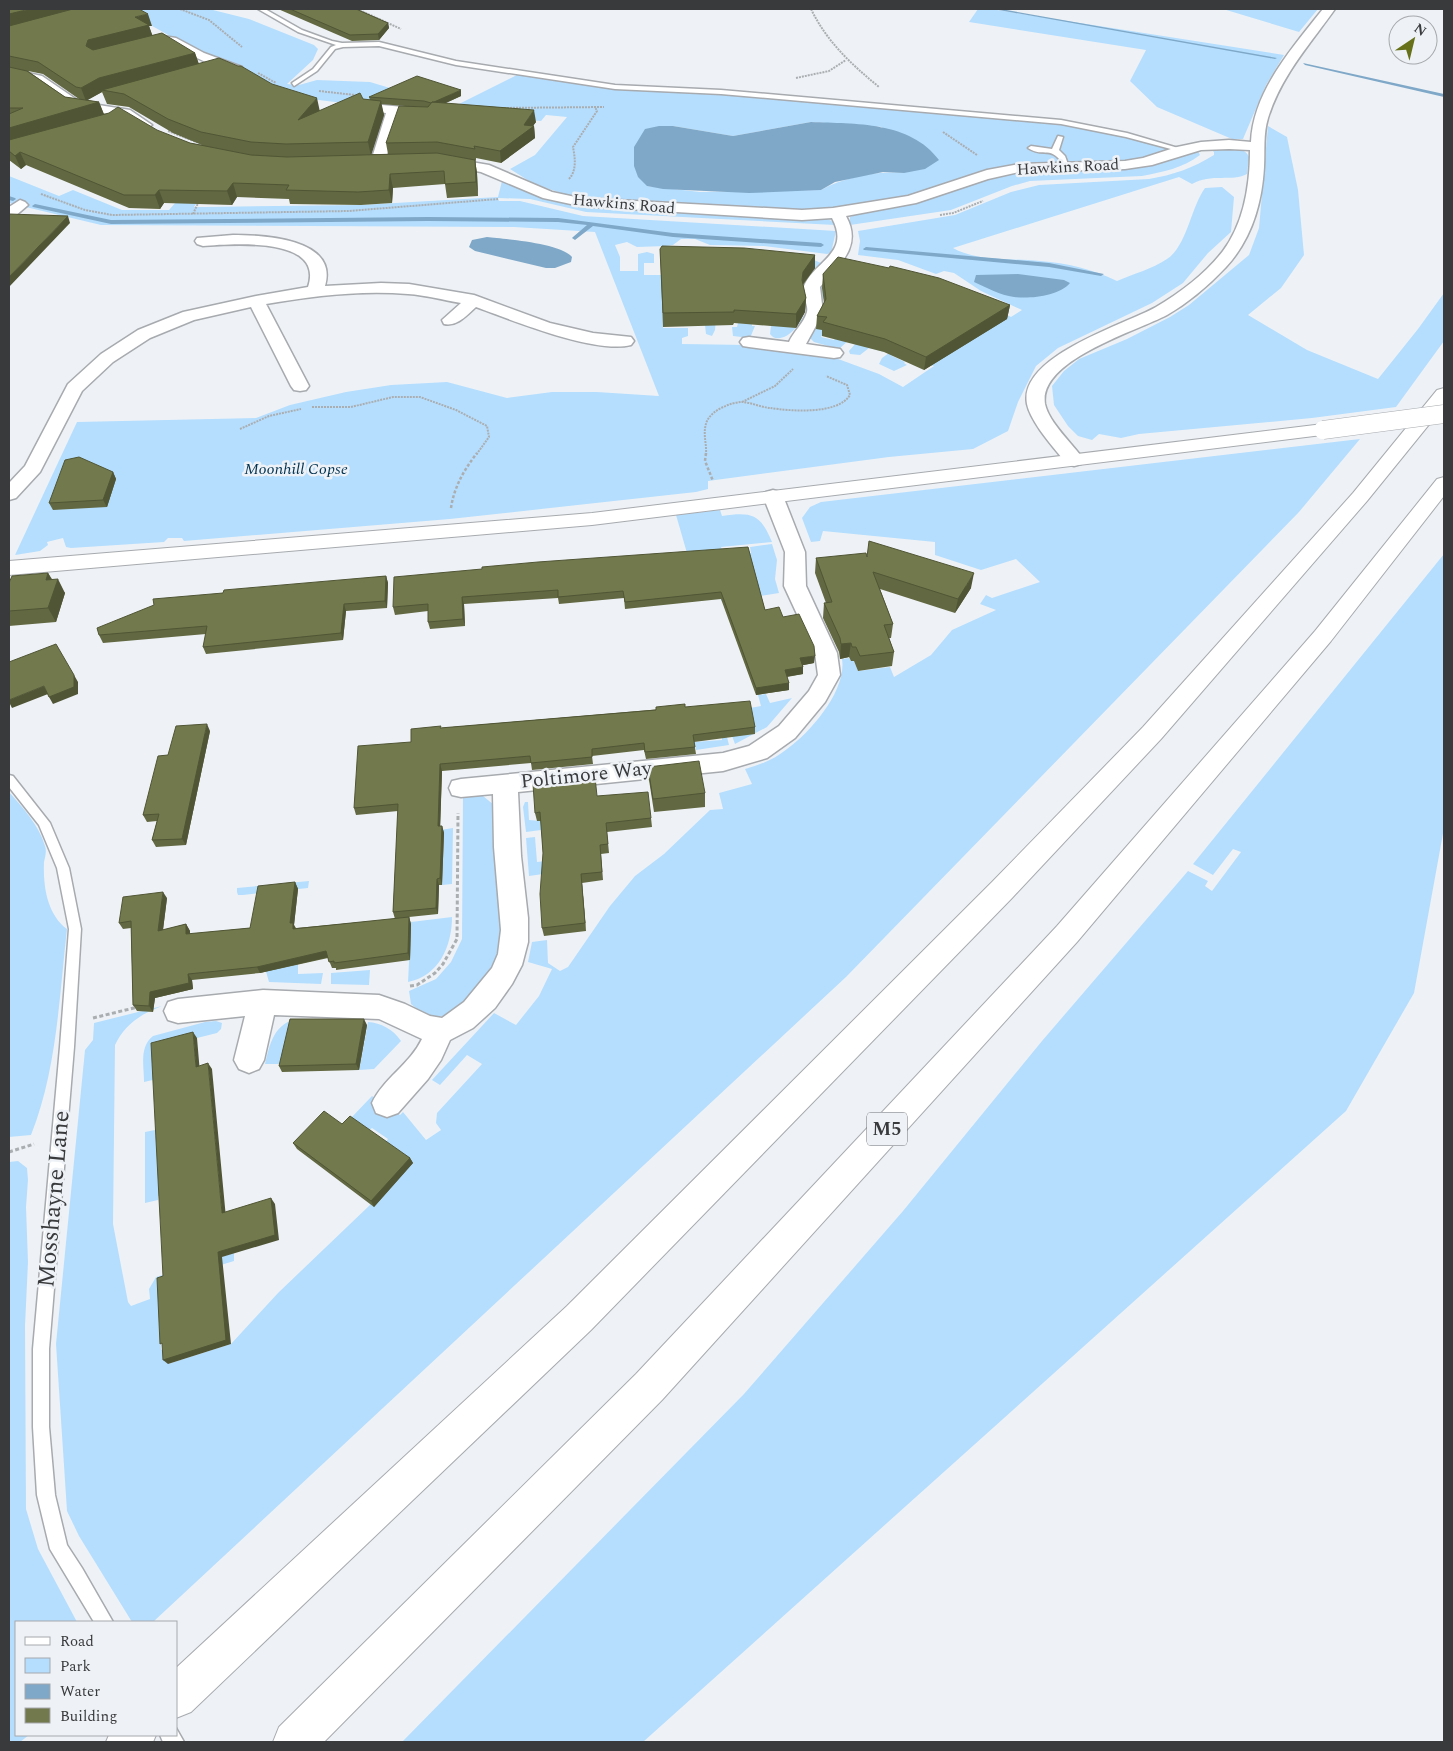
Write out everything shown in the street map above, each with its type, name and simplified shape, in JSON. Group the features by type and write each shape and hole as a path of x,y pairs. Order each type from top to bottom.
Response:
{"main road":[{"path":"178,1695 579,1318 1002,890 1158,725 1360,497 1444,394"},
{"path":"9,568 450,533 592,519 1444,414"},
{"name":"M5","path":"294,1742 648,1387 1067,934 1323,636 1444,483"}],"street":[{"path":"1074,460 1052,431 1036,405 1036,394 1042,382 1055,366 1071,354 1161,310 1215,269 1230,253 1243,230 1256,186 1260,119 1275,85 1293,56 1329,9"},
{"path":"152,42 169,39 212,65 237,70"},
{"path":"9,73 31,77 76,105 123,112 163,132"},
{"path":"88,107 109,96"},
{"path":"371,108 424,113"},
{"path":"394,111 373,161 394,160"},
{"path":"100,123 123,112"},
{"name":"Hawkins Road","path":"425,160 484,168 548,194 586,203 802,215 871,209 926,196 1002,171 1038,166 1128,165 1158,159 1182,150 1215,144 1258,147"},
{"path":"796,348 797,340 814,314 815,306 810,292 812,286 840,256 846,232 837,213"},
{"path":"203,240 238,246 278,242 298,249 312,258 319,275 315,290"},
{"path":"9,494 33,468 74,388 107,358 144,334 179,320 256,301 315,290 390,288 474,300 545,326 598,333 625,341"},
{"path":"450,320 474,300"},
{"path":"256,301 300,386"},
{"path":"748,342 834,353"},
{"name":"Poltimore Way","path":"461,788 723,762 758,752 787,732 823,687 829,675 829,664 826,653 795,586 795,552 773,496"},
{"name":"Poltimore Way","path":"439,1030 452,1027 463,1021 484,1000 502,974 512,955 515,928 508,849 505,784"},
{"path":"178,1012 206,1006 263,1002 381,1007 427,1028 439,1030 436,1041 426,1060 386,1103"},
{"path":"249,1060 263,1002"}],"lane":[{"path":"261,9 279,22 310,36 343,45"},
{"path":"294,84 315,70 333,48 343,45 379,44 456,63 614,88 721,92 1061,122 1127,135 1182,150"},
{"path":"1055,151 1060,137"},
{"path":"1031,148 1055,151 1062,156 1067,166"},
{"name":"Mosshayne Lane","path":"9,779 44,823 63,868 75,929 67,1047 42,1331 41,1427 46,1495 59,1549 103,1621"}],"path":[{"path":"180,9 210,20 218,25 248,52 212,65"},
{"path":"811,9 817,22 846,60"},
{"path":"548,194 572,176 575,161 572,147 597,111 595,107"},
{"path":"907,109 1002,171"},
{"path":"163,132 209,147"},
{"path":"36,193 99,213 193,214 349,211 506,199"},
{"path":"193,214 199,202 198,195"},
{"path":"742,402 770,408 806,411 833,407 846,400 850,395 850,390 846,385 820,373 807,359 797,353 796,348"},
{"path":"715,485 705,460 707,446 704,436 708,418 722,408 742,402 774,386 790,372"},
{"path":"240,429 269,416 318,406 351,407 382,399 407,396 420,397 474,418 487,426 489,436 457,483 451,496 450,533"},
{"path":"402,1015 405,987 418,984 436,973 457,939 458,801 461,788"},
{"path":"67,1047 88,1041 89,1019 177,998 178,1012"}],"green space":[{"path":"130,9 209,9 249,19 314,45 318,49 313,60 287,84 299,85 317,80 370,82 453,107 517,75 611,89 721,94 1060,124 1125,136 1166,147 1169,150 1163,154 1125,162 1027,163 999,169 898,200 801,212 618,203 573,197 534,184 510,169 535,155 567,117 546,115 541,121 393,109 302,98 204,55 145,22","holes":["811,122 882,127 904,173 882,173 861,176 821,190 700,192 647,186 673,126 733,136"]},
{"path":"978,9 991,9 1284,55 1266,85 1243,139 1232,139 1157,107 1130,81 1146,50 969,22"},
{"path":"1223,9 1318,9 1299,32"},
{"path":"1268,126 1287,137 1298,190 1304,255 1281,288 1248,315 1307,350 1378,379 1444,293 1444,341 1396,407 1312,418 1139,434 1121,438 1099,434 1092,440 1078,436 1068,426 1054,405 1052,386 1064,371 1079,359 1127,339 1170,317 1189,305 1249,255 1259,228"},
{"name":"Moonhill Copse","path":"1232,148 1242,150 1249,157 1247,174 1207,179 1192,184 1179,177 953,248 973,256 1070,265 1117,281 1155,266 1174,253 1184,236 1205,188 1222,187 1234,197 1231,232 1208,253 1183,283 1152,303 1058,348 1036,366 1018,402 1008,431 973,449 889,457 708,481 708,489 696,492 450,519 184,541 182,538 168,538 164,542 71,548 66,547 63,538 47,542 48,545 40,551 15,555 77,422 256,418 290,405 346,392 391,385 447,382 507,398 552,392 597,392 659,396 595,232 514,227 101,225 9,203 9,176 59,196 73,190 122,210 169,210 176,202 198,201 194,207 361,205 498,197 502,181 552,201 592,207 828,219 835,225 586,212 530,199 498,198 499,201 520,201 583,216 836,231 831,253 827,254 764,246 710,245 695,239 681,239 673,245 666,246 637,247 627,242 615,245 620,257 620,271 638,271 638,254 647,252 654,254 654,263 644,263 644,275 680,275 814,260 821,263 804,285 802,295 804,313 799,324 784,337 773,337 770,334 771,326 717,307 715,330 712,336 706,334 705,325 663,310 663,328 688,328 688,336 682,338 682,344 748,345 830,356 879,374 903,387 934,366 890,355 905,362 907,365 894,371 879,364 882,358 889,353 869,348 860,355 850,354 849,351 869,328 833,321 821,337 834,340 836,337 849,340 839,349 814,342 808,336 814,326 826,317 825,300 818,294 819,286 846,259 995,309 1011,317 1022,310 981,291 954,273 944,271 936,274 898,260 858,255 860,241 858,231 955,215 1011,192 1039,185 1149,179 1183,170 1206,160 1214,155 1211,149"},
{"path":"1198,151 1200,155 1187,163 1158,173 1142,176 1030,181 1012,186 951,210 850,225 850,217 858,214 877,211 1019,170 1088,169"},
{"path":"738,323 755,326 750,338 733,336 732,327 737,327"},
{"path":"1360,439 1299,512 846,977 154,1621 131,1621 79,1536 67,1511 56,1344 85,1050 93,1040 94,1023 162,1006 134,1021 124,1031 115,1045 113,1224 128,1302 131,1306 150,1299 149,1289 156,1277 234,1253 234,1261 162,1283 160,1326 161,1350 167,1348 168,1364 231,1344 278,1293 371,1204 374,1206 385,1143 388,1139 372,1128 368,1131 350,1119 372,1096 400,1115 403,1112 426,1140 441,1130 436,1123 437,1113 482,1064 467,1055 440,1085 432,1080 494,1013 516,1025 539,996 552,969 528,962 532,942 547,940 548,963 560,971 568,967 610,906 635,876 664,854 710,810 723,809 719,793 752,784 745,769 756,766 782,753 796,742 816,721 833,697 839,684 842,659 849,658 851,661 854,661 858,671 890,667 894,677 931,655 952,630 996,610 980,604 986,595 992,598 1040,582 1016,559 981,570 935,555 935,542 823,531 820,541 811,542 802,518 810,507 821,502"},
{"path":"720,510 722,516 740,514 759,520 768,532 772,542 721,547 723,552 689,560 676,515"},
{"path":"772,544 777,560 775,579 779,593 722,602 713,583 747,554 751,553 750,547"},
{"path":"1444,554 1444,828 1414,993 1346,1111 643,1742 402,1742 744,1394 903,1211 1042,1041 1188,871 1208,881 1205,886 1212,891 1241,852 1233,849 1213,875 1193,864"},
{"path":"766,694 770,703 792,698 767,727 735,744 732,736 750,708 761,706 758,695"},
{"path":"722,737 727,737 729,745 696,750 694,742 722,740"},
{"path":"9,792 30,817 42,838 46,850 44,871 48,899 55,916 67,929 56,1034 40,1110 31,1135 9,1137"},
{"path":"463,796 483,796 494,805 502,936 492,967 483,979 458,1008 444,1016 437,1017 420,1011 411,1004 409,991 436,979 451,962 462,939"},
{"path":"525,802 528,802 529,820 541,821 541,830 526,832 523,807"},
{"path":"453,828 452,884 442,885 443,860 398,862 443,857 444,833 440,830"},
{"path":"535,837 537,862 545,861 550,873 529,876 526,838"},
{"path":"309,881 308,888 243,895 238,895 237,892 237,888"},
{"path":"452,917 449,939 442,958 428,973 419,979 408,982 411,922"},
{"path":"298,961 298,974 323,973 321,984 269,982 265,968"},
{"path":"370,970 369,985 331,984 331,973"},
{"path":"295,1019 284,1064 265,1064 271,1043 277,1031"},
{"path":"216,1021 222,1023 221,1029 217,1033 197,1038 157,1079 144,1082 144,1051 153,1036 205,1022"},
{"path":"368,1022 386,1027 401,1041 374,1069 359,1070"},
{"path":"155,1130 155,1136 159,1136 165,1194 158,1196 158,1200 145,1203 145,1132"},
{"path":"18,1161 27,1168 28,1180 26,1207 28,1262 25,1326 26,1509 38,1549 76,1621 15,1621 15,1736 28,1736 20,1742 9,1742 9,1162"}],"water":[{"path":"811,122 845,123 881,127 897,131 927,147 939,160 925,169 904,173 883,172 835,182 821,190 749,193 663,189 647,186 638,177 634,166 634,147 645,129 673,126 733,136"},
{"path":"487,237 532,242 557,248 572,257 571,262 555,268 546,268 475,251 469,247 472,240"},
{"path":"1018,274 1064,280 1070,283 1052,294 1021,298 1004,295 974,282 976,275"}],"building":[{"path":"9,9 30,9 9,14"},
{"path":"73,9 139,9 148,14 135,17 149,25 88,40 86,46 93,50 162,33 195,53 99,78 81,88 76,87 38,62 9,56 9,26"},
{"path":"290,9 356,9 388,23 378,34 350,35"},
{"path":"219,58 241,66 272,84 317,98 298,120 360,93 363,99 381,101 368,142 286,144 251,142 201,132 168,119 124,94 102,90"},
{"path":"9,67 27,71 65,97 99,102 9,128 9,114 23,108 9,108"},
{"path":"417,76 461,90 431,103 369,97"},
{"path":"432,102 534,110 524,125 534,126 500,151 474,146 475,149 437,142 386,143 399,106 428,107"},
{"path":"118,107 157,130 190,143 251,155 287,157 437,153 475,160 476,182 445,184 444,171 390,174 389,190 358,192 286,190 289,185 233,183 227,191 159,190 155,195 124,195 20,152 15,156 9,151 9,140 109,113"},
{"path":"9,214 68,216 9,277"},
{"path":"662,246 744,248 815,255 803,272 802,280 806,298 796,314 734,310 734,312 663,313 660,249"},
{"path":"838,257 889,268 890,266 939,278 1010,305 926,357 885,339 823,322 827,317 817,316 826,299 823,274"},
{"path":"79,457 113,472 103,500 49,503 65,460"},
{"path":"869,541 974,573 958,599 873,572 893,624 884,625 894,652 860,656 856,647 852,647 851,643 841,644 824,603 832,602 816,558 866,553 867,557"},
{"path":"748,547 765,610 779,607 783,617 799,614 814,646 815,656 800,658 803,667 785,670 789,683 756,688 721,592 625,602 623,591 558,597 558,590 462,597 463,619 428,622 428,604 393,607 394,577 538,562"},
{"path":"48,573 46,580 58,579 48,608 9,611 9,583 12,576"},
{"path":"386,576 385,601 344,604 341,633 203,647 207,626 99,635 97,628 154,605 153,599 223,593 224,590"},
{"path":"56,644 74,675 74,687 49,697 44,686 9,700 9,662"},
{"path":"750,701 755,727 693,735 695,747 645,752 644,743 592,749 592,757 531,763 530,756 440,764 438,826 442,826 440,878 437,879 436,908 393,912 398,804 354,808 358,746 411,742 411,729 656,710 656,707 685,704 685,707"},
{"path":"207,724 182,839 152,840 159,814 143,815 158,756 168,755 176,726"},
{"path":"699,761 705,793 653,799 648,767"},
{"path":"595,777 597,796 648,792 651,818 606,823 608,844 600,845 602,872 581,874 585,923 542,928 540,894 543,853 540,812 535,813 533,784"},
{"path":"295,882 290,923 293,923 293,929 409,917 408,953 334,963 334,961 329,962 326,951 257,967 188,974 189,983 150,992 149,1006 133,1005 131,921 119,923 123,897 163,892 158,931 186,924 186,934 250,928 258,886"},
{"path":"290,1019 364,1019 356,1064 279,1066"},
{"path":"193,1032 196,1067 208,1063 222,1213 271,1198 275,1235 218,1252 226,1340 163,1360 162,1343 160,1344 157,1278 163,1276 151,1043"},
{"path":"324,1111 342,1124 350,1116 410,1158 371,1201 293,1143"}],"waterway":[{"path":"995,9 1275,58"},
{"path":"1305,64 1444,96"},
{"path":"9,198 13,199"},
{"path":"35,206 111,222 428,219 558,220 592,224"},
{"path":"575,238 592,224"},
{"path":"592,224 673,235 821,245"},
{"path":"866,249 1049,265 1101,274"}]}
